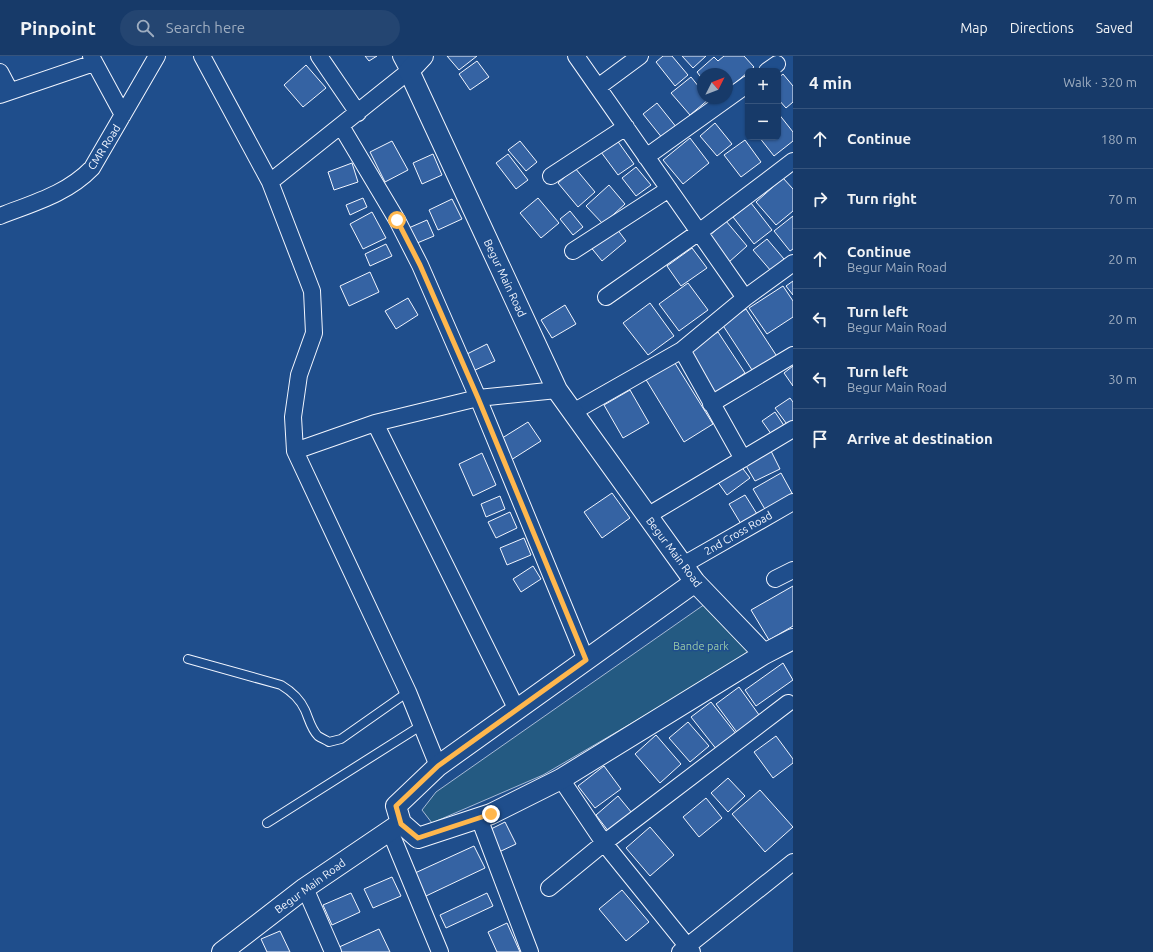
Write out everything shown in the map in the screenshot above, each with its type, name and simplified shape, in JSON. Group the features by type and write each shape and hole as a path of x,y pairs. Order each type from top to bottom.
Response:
{"street":[{"name":"CMR Road","path":"0,216 66,189 80,180 92,168 157,56"},
{"path":"202,56 270,182 312,291 314,333 299,375 293,417 295,451 408,692 438,766"},
{"path":"319,56 358,113"},
{"path":"270,182 358,113 405,64 423,56"},
{"path":"576,56 745,298"},
{"path":"598,87 640,56"},
{"path":"0,72 5,93 92,59 123,115"},
{"name":"Begur Main Road","path":"405,64 557,390 695,582 764,654"},
{"path":"646,157 745,86"},
{"path":"341,126 397,220 420,265 478,398 586,660"},
{"path":"551,176 626,127"},
{"path":"606,297 699,232 793,161"},
{"path":"573,251 669,189"},
{"path":"573,412 682,350 745,298 793,263"},
{"path":"682,350 743,459"},
{"path":"711,404 793,355"},
{"path":"295,451 375,423 478,398 557,390"},
{"path":"375,423 517,710"},
{"path":"647,516 793,428"},
{"name":"2nd Cross Road","path":"683,565 793,502"},
{"path":"775,580 793,570"},
{"path":"440,952 396,827 396,806 438,766 695,582"},
{"path":"396,827 418,838 479,818 561,779 764,654 793,639"},
{"path":"549,888 604,843 788,703"},
{"path":"561,779 604,843 686,950 793,862"},
{"path":"479,818 530,952"},
{"name":"Begur Main Road","path":"222,952 305,888 396,827"},
{"path":"305,888 333,952"}],"lane":[{"path":"188,660 281,685 298,699 310,724 318,735 329,742 341,739 408,692"},
{"path":"267,823 422,724"}],"green space":[{"name":"Bande park","path":"705,604 752,653 543,775 432,823 422,810 436,792"}],"building":[{"path":"365,56 377,56 369,61"},
{"path":"447,56 477,56 459,70"},
{"path":"663,56 672,56 688,75 675,86 656,62"},
{"path":"682,56 706,56 693,68"},
{"path":"724,56 744,56 754,67 745,68 745,75 733,85 733,68 702,68 714,57 718,61"},
{"path":"477,61 489,77 470,90 459,74"},
{"path":"306,65 326,88 303,107 284,85"},
{"path":"783,74 793,86 793,102 786,108 781,102 781,76"},
{"path":"691,77 697,84 697,104 703,104 690,115 671,93"},
{"path":"657,103 677,128 663,139 643,114"},
{"path":"781,117 793,132 793,141 774,156 761,140 781,140"},
{"path":"715,123 732,144 717,156 700,136"},
{"path":"614,136 634,164 618,175 598,148"},
{"path":"690,138 709,163 683,184 663,160"},
{"path":"745,140 761,162 741,177 724,155"},
{"path":"392,141 408,170 385,182 370,152"},
{"path":"520,141 537,162 526,171 508,150"},
{"path":"433,154 442,175 422,184 413,163"},
{"path":"508,154 528,180 516,189 496,163"},
{"path":"352,163 358,182 334,190 328,172"},
{"path":"636,167 651,185 636,196 622,178"},
{"path":"575,168 595,192 578,207 558,183"},
{"path":"783,178 793,189 793,211 776,225 756,202"},
{"path":"609,185 625,204 603,224 586,206"},
{"path":"363,198 367,207 350,215 346,205"},
{"path":"538,198 559,223 541,238 520,213"},
{"path":"452,199 462,219 438,230 429,210"},
{"path":"751,203 772,230 754,244 733,217"},
{"path":"570,211 583,227 573,235 560,219"},
{"path":"372,212 386,238 363,249 350,224"},
{"path":"793,216 793,249 790,251 774,231"},
{"path":"427,220 434,236 410,246 404,230"},
{"path":"726,221 747,246 729,262 708,237"},
{"path":"614,225 626,241 602,261 589,245"},
{"path":"767,239 784,259 771,271 753,250"},
{"path":"386,244 392,256 370,266 365,254"},
{"path":"692,248 707,268 681,286 667,266"},
{"path":"370,272 379,292 349,306 340,286"},
{"path":"793,281 793,295 786,286"},
{"path":"688,283 708,310 679,331 659,304"},
{"path":"783,286 793,301 793,317 767,334 749,308"},
{"path":"408,298 418,315 396,329 385,311"},
{"path":"650,303 674,336 648,355 623,323"},
{"path":"565,305 576,324 552,338 541,320"},
{"path":"746,309 778,358 754,373 722,324"},
{"path":"718,332 745,373 715,393 688,351"},
{"path":"487,344 495,361 473,371 465,355"},
{"path":"673,360 713,424 684,442 645,378"},
{"path":"793,366 793,386 784,373"},
{"path":"630,390 649,423 623,438 604,405"},
{"path":"790,398 793,402 793,425 789,427 775,408"},
{"path":"775,412 787,430 774,438 762,421"},
{"path":"528,422 541,441 511,460 499,440"},
{"path":"771,451 780,469 755,481 745,464"},
{"path":"482,453 496,485 473,496 459,464"},
{"path":"740,465 750,478 727,495 717,481"},
{"path":"781,473 793,495 766,511 753,489"},
{"path":"612,493 630,518 602,538 584,512"},
{"path":"745,495 757,514 741,524 729,504"},
{"path":"500,496 505,509 486,517 481,504"},
{"path":"510,512 517,528 496,538 488,522"},
{"path":"524,538 531,555 507,565 500,548"},
{"path":"533,566 541,579 521,592 513,579"},
{"path":"793,586 793,626 769,640 751,610"},
{"path":"783,663 793,680 756,706 745,690"},
{"path":"739,687 762,719 739,735 716,704"},
{"path":"711,702 737,735 717,750 691,717"},
{"path":"688,722 709,746 690,762 669,738"},
{"path":"656,735 681,764 660,783 635,754"},
{"path":"776,736 793,759 793,763 773,778 754,752"},
{"path":"604,766 621,789 595,808 578,786"},
{"path":"728,778 745,796 728,812 711,793"},
{"path":"760,790 793,827 765,852 732,814"},
{"path":"618,796 632,813 609,832 596,815"},
{"path":"706,798 722,818 699,837 683,817"},
{"path":"505,822 516,844 499,852 489,830"},
{"path":"650,827 674,855 650,876 626,848"},
{"path":"474,846 485,868 426,896 415,873"},
{"path":"392,877 401,896 373,908 364,889"},
{"path":"622,890 649,922 626,941 599,909"},
{"path":"351,893 360,912 332,925 323,905"},
{"path":"487,893 493,906 446,928 440,915"},
{"path":"507,923 520,952 497,952 488,932"},
{"path":"379,929 390,952 339,952 337,948"},
{"path":"280,931 290,952 267,952 261,939"}],"route":[{"path":"397,220 420,265 478,398 586,660 438,766 396,806 401,824 418,838 491,814"}]}
